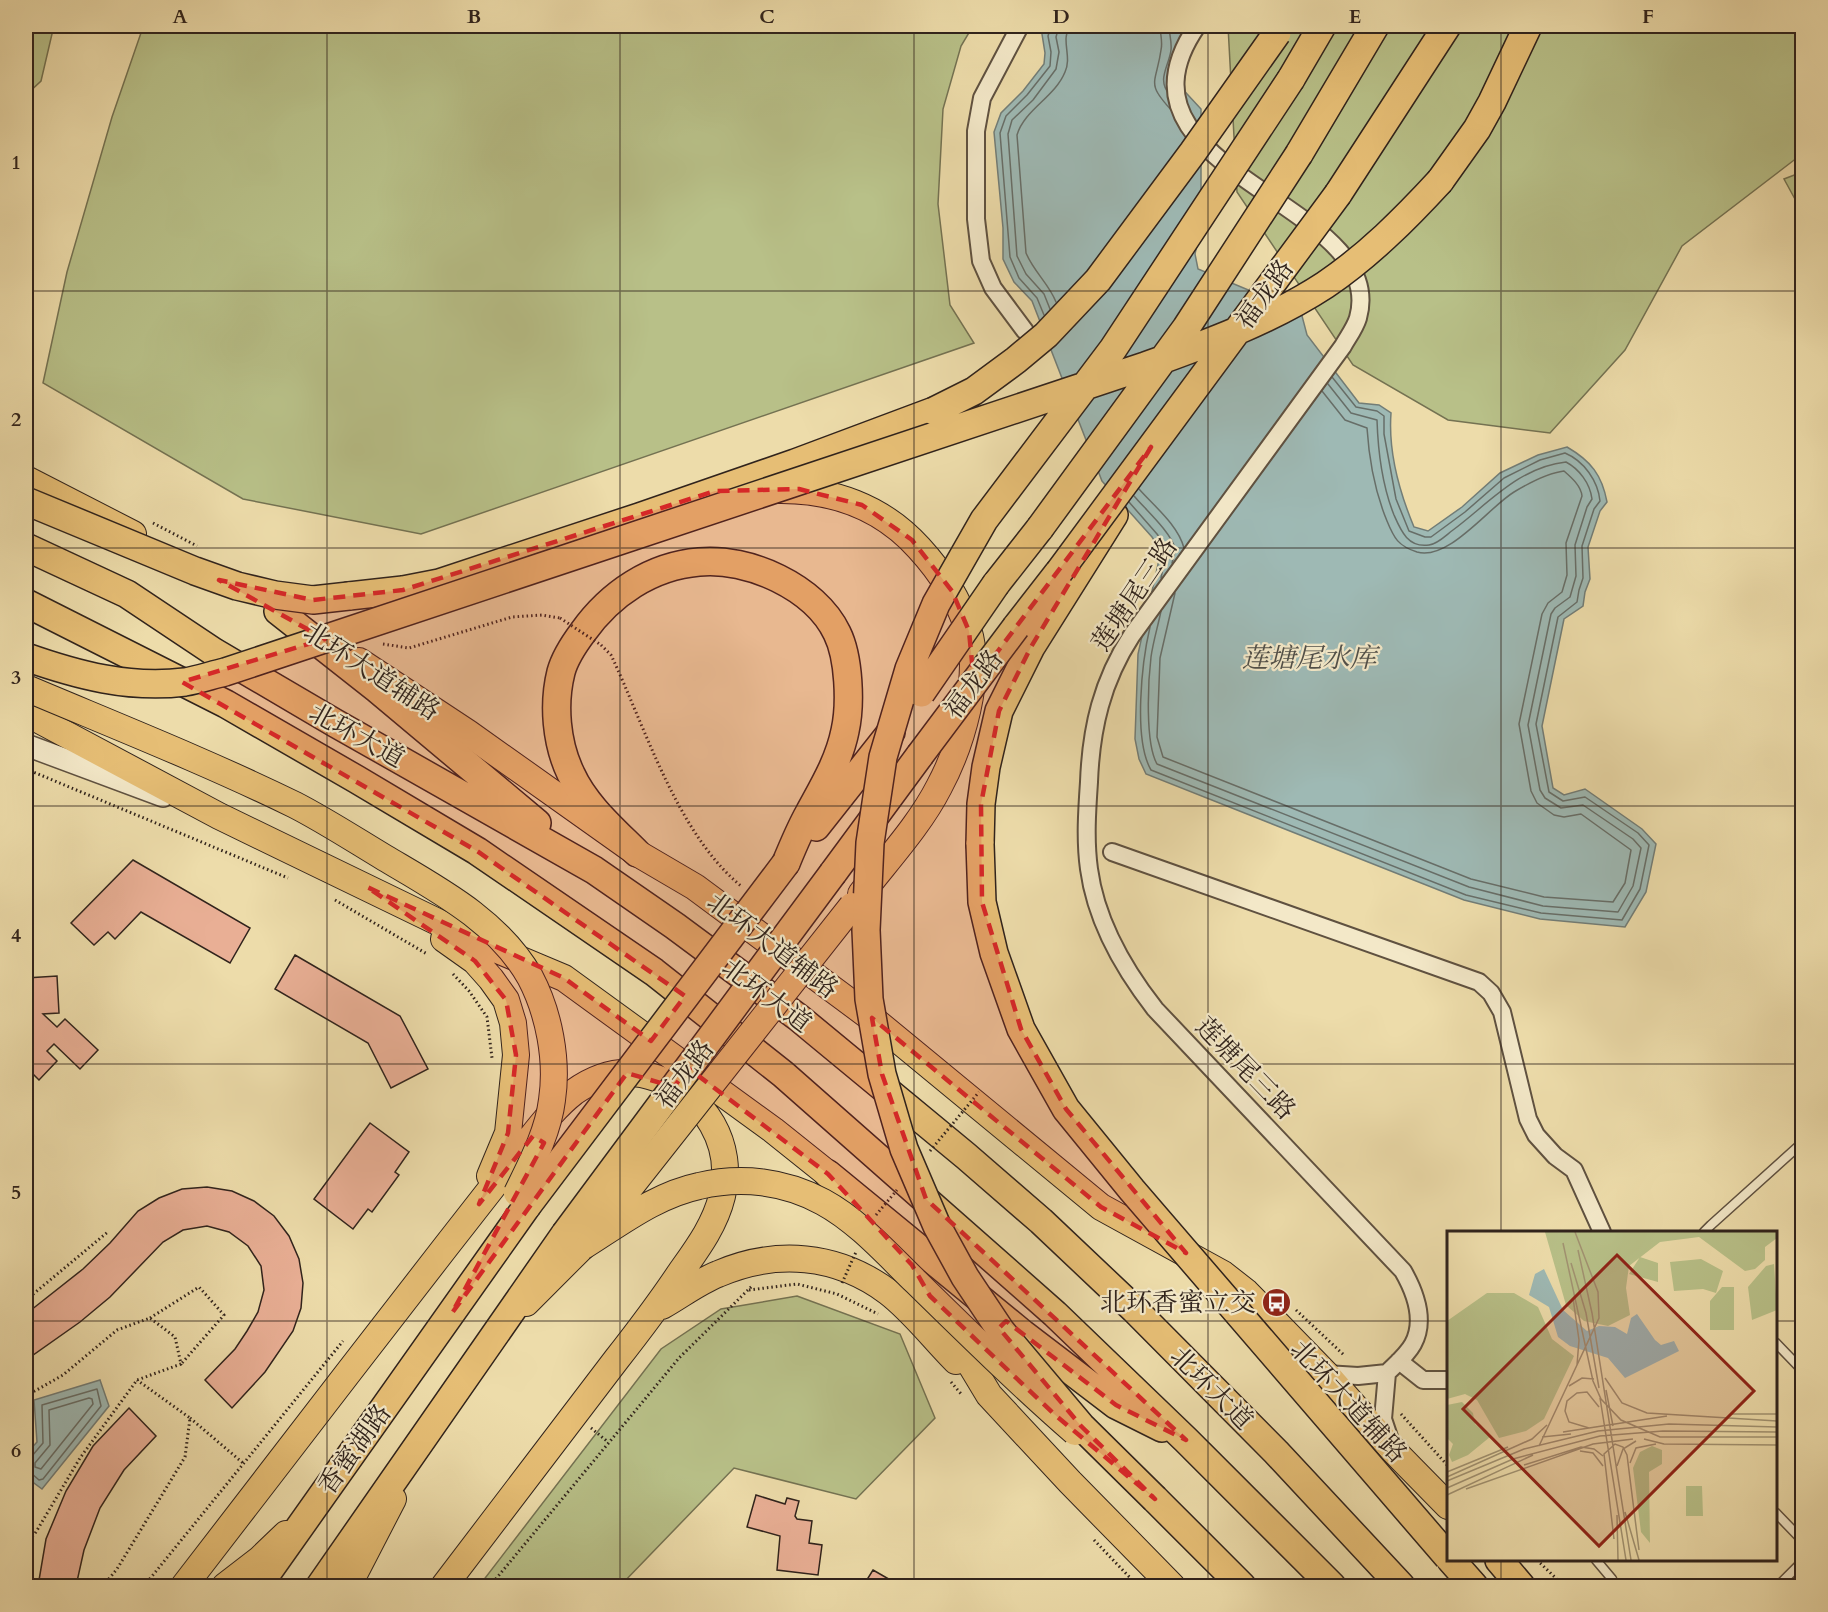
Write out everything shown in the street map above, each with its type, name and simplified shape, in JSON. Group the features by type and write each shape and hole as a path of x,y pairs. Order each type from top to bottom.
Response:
{"highway":[{"path":"1242,1587 1081,1426 1001,1331 965,1277 937,1226 904,1149 880,1064 869,999 866,930 870,843 883,757 909,669 936,604 984,520 1113,349 1291,79 1322,26"},
{"name":"福龙路","path":"452,1313 522,1199 921,693 996,585 1186,328 1299,154 1375,26"},
{"name":"福龙路","path":"492,1337 574,1240 833,873 1016,627 1065,577 1151,447 1338,194 1447,26"},
{"path":"26,657 98,679 137,683 186,681 225,672 1145,366 1232,333 1323,286 1392,231 1440,181 1477,129 1528,26"},
{"path":"26,501 237,586 275,595 313,600 403,590 439,583 795,464 934,411 974,391 1047,335 1098,280 1280,29"},
{"name":"北环大道","path":"26,547 127,594 214,652 594,870 675,926 799,1018 1041,1221 1134,1309 1268,1444 1401,1587"},
{"path":"637,853 591,806 571,774 559,737 557,701 561,671 572,646 594,616 621,591 644,578 700,562 745,567 771,574 796,588 818,606 837,633 846,663 848,695 845,731 828,781 808,814 786,863"},
{"path":"1065,577 999,711 986,767 981,804 982,902 994,953 1021,1029 1066,1109 1132,1190 1447,1555"},
{"name":"北环大道","path":"26,603 226,704 356,779 477,851 654,972 783,1074 1055,1314 1186,1440 1332,1587"},
{"path":"278,611 377,688 594,870"},
{"path":"828,1174 1023,1334 1116,1405 1186,1440"},
{"name":"香蜜湖路","path":"258,1587 452,1313"},
{"name":"香蜜湖路","path":"320,1587 492,1337"},
{"path":"1452,1561 1474,1587"},
{"path":"1501,1561 1521,1587"}],"main road":[{"name":"北环大道辅路","path":"26,478 278,611 340,648 458,727 637,853 696,887 874,1020 1101,1207 1214,1269 1246,1292 1326,1374 1393,1450 1447,1504"},
{"path":"574,1240 852,906 919,819 939,789 964,729 973,672 969,631 952,591 935,566 912,540 889,520 862,505 837,496 799,489 715,491"},
{"path":"26,688 230,774 298,807 442,891 501,936 530,977 552,1042 554,1075 552,1102 522,1199"},
{"path":"26,713 219,816 481,944 564,978 773,1130 828,1174 879,1226 912,1265 989,1395"},
{"path":"367,887 475,961 506,1000 513,1023 516,1055 508,1133 479,1204"},
{"path":"184,1587 479,1204 553,1112 572,1094 596,1079 617,1072 638,1073 660,1079 679,1090 710,1117 719,1136 724,1153 725,1173 716,1215 701,1243 655,1310 444,1587"},
{"path":"574,1240 697,1186 746,1181 776,1184 812,1197 842,1214 858,1227 1047,1407 1155,1499"},
{"path":"655,1310 716,1275 743,1265 797,1257 823,1261 848,1269 869,1280 909,1310 1172,1587"},
{"path":"348,1587 374,1533 438,1416"},
{"path":"225,1587 260,1559 317,1501"},
{"path":"1501,1561 1529,1587"}],"street":[{"path":"1020,26 982,98 976,131 976,219 981,261 993,288 1024,331"},
{"name":"莲塘尾三路","path":"1197,26 1184,50 1176,83 1178,105 1188,127 1206,148 1311,225 1336,248 1353,271 1357,281 1360,307 1358,320 1333,360 1132,635 1111,672 1090,743 1087,844 1089,872 1105,924 1118,955 1134,982 1155,1009 1403,1271 1413,1287 1418,1306 1418,1326 1413,1344 1393,1367"},
{"path":"26,745 219,816"},
{"path":"1112,852 1479,982 1491,993 1502,1012 1528,1119 1536,1135 1555,1156 1574,1170 1601,1231"},
{"path":"1393,1367 1383,1419 1393,1450"},
{"path":"1326,1374 1358,1376 1393,1367 1423,1380 1447,1380"}],"lane":[{"path":"1706,1231 1803,1143"},
{"path":"1777,1344 1803,1370"},
{"path":"1777,1514 1803,1540"},
{"path":"1597,1561 1612,1579"},
{"path":"1778,1587 1803,1562"}],"path":[{"path":"449,634 512,617 542,615 560,618 601,645 611,655 667,782 698,838 743,888"},
{"path":"26,769 288,878"},
{"path":"335,900 436,959"},
{"path":"453,974 469,991 487,1017 493,1068"},
{"path":"26,1300 110,1231"},
{"path":"490,1587 679,1358 746,1290 797,1284 837,1294 880,1315"},
{"path":"26,1396 63,1375 117,1330 150,1318 199,1287 224,1315 181,1364 137,1380 80,1458 26,1545"},
{"path":"1292,1307 1345,1356"},
{"path":"150,1318 175,1337 181,1364"},
{"path":"144,1587 349,1333"},
{"path":"137,1380 190,1418 243,1463"},
{"path":"1399,1411 1447,1464"},
{"path":"103,1587 117,1569 185,1457 190,1418"},
{"path":"585,1424 608,1442"},
{"path":"1538,1561 1564,1587"}],"highlighted area":[{"path":"1151,447 1031,647 999,711 981,804 982,902 1021,1029 1066,1109 1186,1253 1101,1207 872,1018 882,1074 926,1199 1186,1440 1116,1405 1006,1321 999,1328 1081,1426 1155,1499 1054,1414 930,1296 912,1265 828,1174 688,1068 674,1087 627,1073 452,1313 544,1143 533,1136 479,1204 508,1133 516,1055 506,1000 475,961 367,887 564,978 651,1041 685,996 477,851 182,682 325,639 219,580 313,600 403,590 715,491 799,489 862,505 912,540 952,591 969,631 974,683"}],"green space":[{"path":"26,26 51,26 52,34 41,81 26,95"},
{"path":"141,26 973,26 961,46 943,109 938,204 950,305 974,343 421,534 243,499 43,383 67,272 112,117 142,30"},
{"path":"1228,26 1802,26 1802,154 1682,246 1625,350 1550,433 1448,420 1353,365 1237,192"},
{"path":"1802,172 1802,212 1784,179"},
{"path":"797,1296 900,1334 935,1418 856,1499 734,1468 620,1586 479,1586 661,1349 721,1309"}],"water":[{"name":"莲塘尾水库","path":"1046,26 1182,26 1185,50 1176,82 1201,109 1201,227 1195,254 1198,269 1301,312 1307,335 1359,403 1379,405 1391,413 1391,443 1396,472 1414,527 1428,531 1462,507 1500,473 1538,455 1567,447 1589,463 1598,476 1607,502 1600,511 1588,547 1590,579 1583,606 1564,619 1542,726 1553,788 1564,795 1585,789 1642,829 1656,844 1646,892 1625,927 1540,919 1464,900 1146,774 1139,759 1135,739 1138,654 1161,551 1152,537 1102,481 1032,301 1014,282 1003,259 1003,228 994,132 1001,113 1023,91 1044,64 1042,34"},
{"path":"100,1380 109,1406 42,1489 26,1477 26,1454 37,1442 34,1400"}],"building":[{"path":"133,860 250,928 230,963 141,912 115,939 108,932 94,945 71,923"},
{"path":"295,955 400,1016 428,1069 391,1088 368,1043 275,989"},
{"path":"57,976 59,1013 43,1014 57,1027 65,1019 98,1050 80,1069 54,1044 47,1051 57,1061 39,1080 26,1067 26,978"},
{"path":"370,1123 409,1152 395,1172 399,1175 372,1212 368,1209 353,1229 314,1199"},
{"path":"207,1187 232,1191 254,1201 274,1216 289,1236 299,1259 303,1283 301,1308 293,1331 265,1372 232,1408 205,1380 235,1349 258,1312 264,1290 261,1266 248,1246 229,1232 207,1226 183,1230 163,1242 110,1297 80,1322 26,1360 26,1314 83,1269 138,1211 159,1198 182,1189"},
{"path":"129,1408 156,1436 124,1470 100,1508 84,1550 76,1586 38,1586 46,1539 66,1491 93,1446"},
{"path":"756,1495 785,1504 787,1498 799,1501 795,1516 797,1519 812,1521 809,1543 822,1545 818,1575 777,1570 780,1536 747,1527"},
{"path":"873,1570 899,1585 902,1579 913,1585 863,1586"},
{"path":"676,1580 732,1581 732,1586 676,1586"}],"place":[{"name":"北环香蜜立交","path":"1277,1302"}]}
